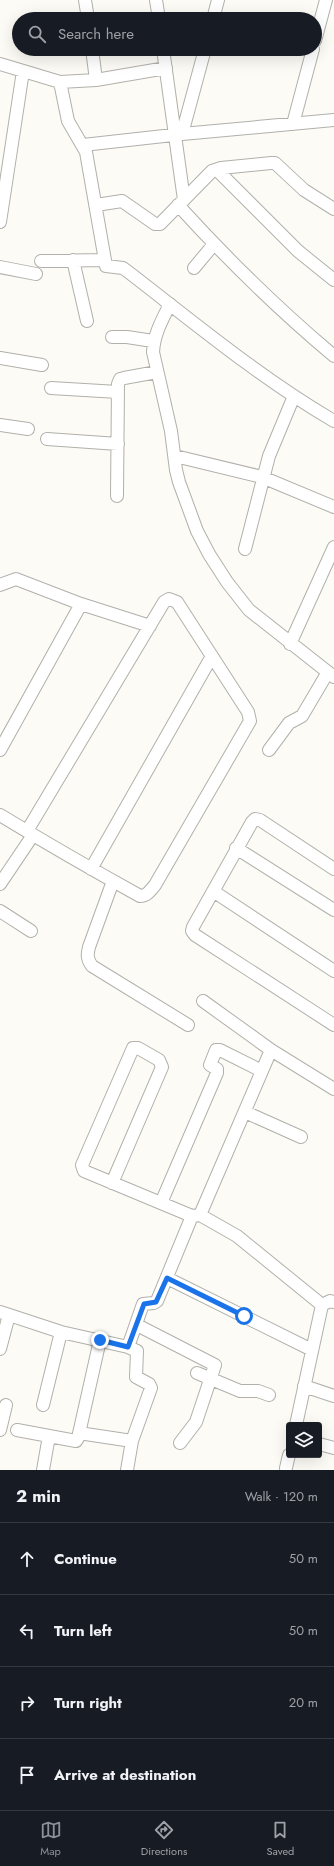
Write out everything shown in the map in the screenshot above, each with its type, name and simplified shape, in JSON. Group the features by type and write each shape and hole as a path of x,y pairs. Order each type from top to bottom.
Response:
{"street":[{"path":"85,0 87,12"},
{"path":"156,0 158,12"},
{"path":"215,12 218,0"},
{"path":"322,15 326,0"},
{"path":"93,56 96,80"},
{"path":"164,56 179,134 181,203 214,244 298,325 334,356"},
{"path":"179,134 203,56"},
{"path":"292,124 311,56"},
{"path":"0,64 60,82 96,80 166,68"},
{"path":"0,222 23,71"},
{"path":"60,82 68,121 83,145 96,205 106,266 123,268 294,396 334,421"},
{"path":"83,145 179,134 334,120"},
{"path":"96,205 122,201 157,224 160,224 212,171 275,163 304,190 334,208"},
{"path":"217,170 298,251 334,280"},
{"path":"194,268 214,244"},
{"path":"73,260 87,321"},
{"path":"40,261 104,260"},
{"path":"0,267 36,274"},
{"path":"170,304 157,328 153,341 153,352 171,431 176,470 187,507 197,531 209,554 227,582 249,610 290,644 331,674 302,716 289,723 268,750"},
{"path":"112,337 127,337 153,341"},
{"path":"0,358 42,365"},
{"path":"117,496 118,392 120,380 158,372"},
{"path":"51,388 118,392"},
{"path":"245,549 269,456 294,396"},
{"path":"0,424 28,429"},
{"path":"47,439 118,444"},
{"path":"175,456 264,477 334,507"},
{"path":"290,644 334,547"},
{"path":"0,586 16,579 81,604 150,626"},
{"path":"0,815 30,833 91,869 140,896 148,894 155,885 250,721 248,712 177,602 172,599 164,602 30,833 0,884"},
{"path":"0,750 81,604"},
{"path":"91,869 212,656"},
{"path":"334,869 260,820 252,822 236,848 192,931 195,935 334,1025"},
{"path":"236,848 334,910"},
{"path":"113,881 89,947 87,955 88,961 92,966 188,1025"},
{"path":"213,891 334,971"},
{"path":"0,911 30,930"},
{"path":"203,1001 271,1050 334,1089"},
{"path":"112,1182 162,1067 159,1060 138,1048 132,1048 82,1164 84,1171 196,1216 237,1236 328,1303 312,1350 297,1422"},
{"path":"161,1203 217,1073 217,1069 210,1065 216,1050 220,1050 262,1071"},
{"path":"128,1347 144,1304 156,1302 245,1112 271,1050"},
{"path":"245,1112 301,1137"},
{"path":"167,1278 312,1350"},
{"path":"0,1349 4,1313 61,1332 135,1349 138,1353 136,1377 149,1384 151,1388 132,1441 127,1470"},
{"path":"137,1324 214,1363 215,1367 196,1422 180,1443"},
{"path":"43,1405 61,1332"},
{"path":"17,1430 76,1441 100,1340"},
{"path":"197,1373 240,1391 258,1391 269,1395"},
{"path":"304,1386 334,1396"},
{"path":"0,1430 6,1405"},
{"path":"79,1433 132,1441"},
{"path":"43,1470 49,1436"},
{"path":"322,1445 334,1448"},
{"path":"286,1468 288,1458"}],"route":[{"path":"100,1340 128,1347 144,1302 154,1303 157,1301 167,1278 244,1316"}]}
